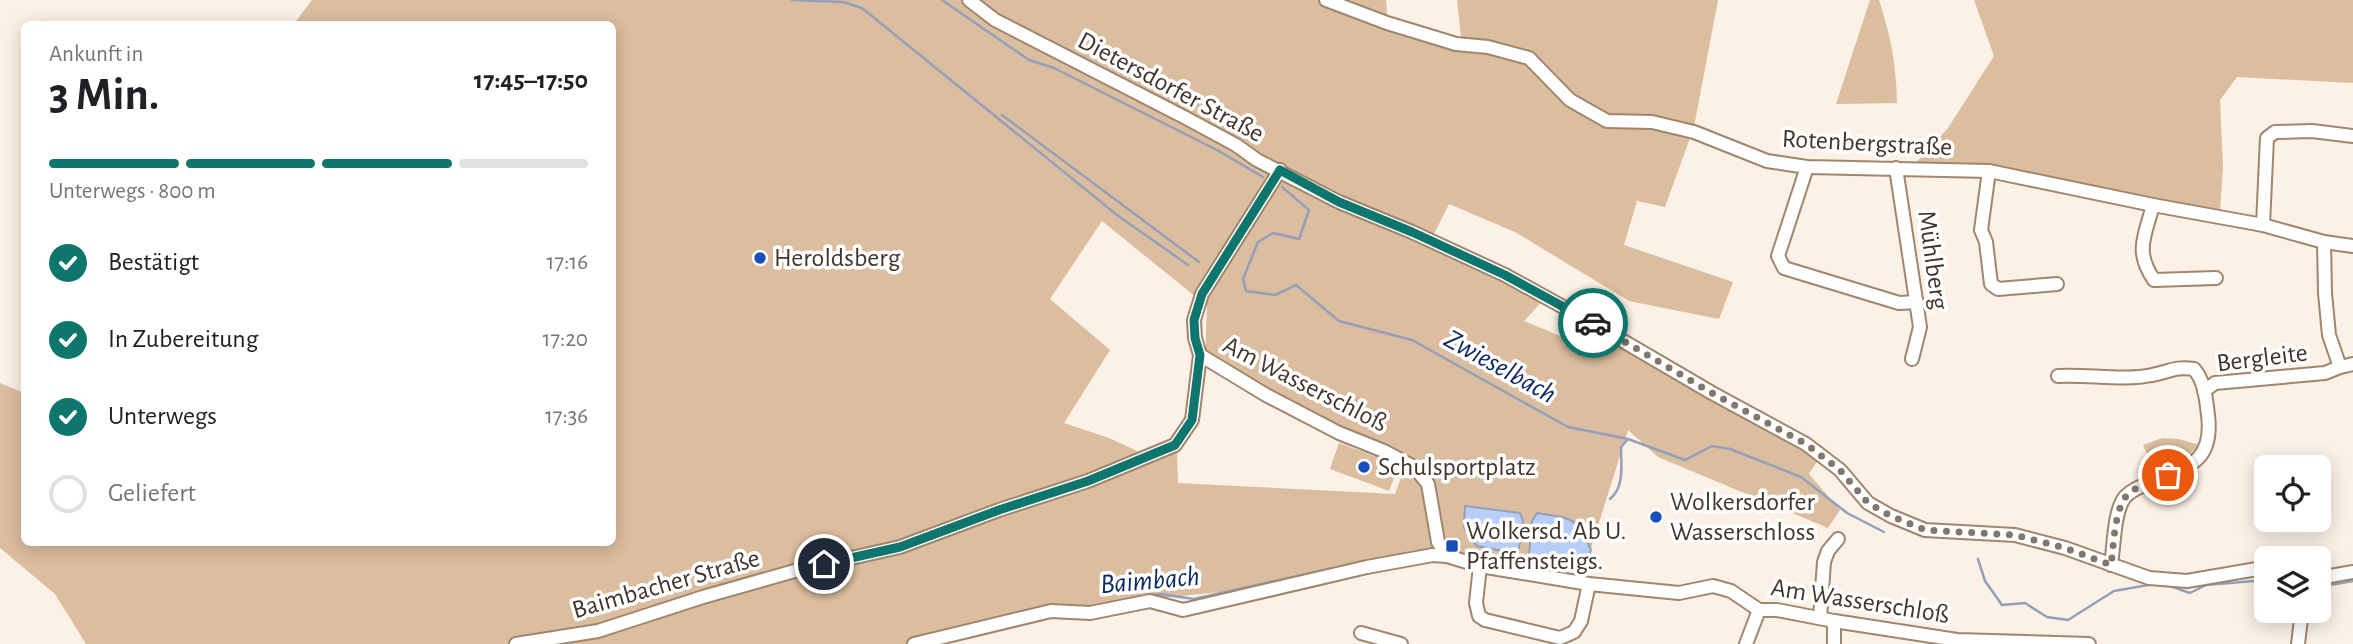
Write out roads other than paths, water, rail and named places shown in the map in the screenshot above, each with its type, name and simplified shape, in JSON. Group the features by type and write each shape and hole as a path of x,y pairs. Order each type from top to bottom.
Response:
{"street":[{"name":"Dietersdorfer Straße","path":"969,0 995,20 1184,117 1236,145 1257,160 1339,202 1505,275 1594,324 1806,444 1840,470 1868,503 1891,516 1925,530 2015,535 2065,548 2148,578 2187,581 2254,570"},
{"name":"Rotenbergstraße","path":"1326,0 1455,44 1488,47 1529,58 1570,100 1607,121 1652,122 1694,132 1767,161 1807,167 1989,171 2263,225 2324,242 2353,246"},
{"path":"2263,225 2267,138 2275,132 2312,131 2353,136"},
{"path":"1807,167 1778,256 1784,268 1899,303 1917,302"},
{"name":"Mühlberg","path":"1896,168 1920,327 1912,359"},
{"name":"Baimbacher Straße","path":"516,644 598,631 798,570 900,547 1175,445 1192,420 1200,355 1194,320 1202,294 1280,170"},
{"path":"1989,171 1981,230 1986,242 1991,284 1998,289 2057,284"},
{"path":"2153,205 2141,253 2154,280 2216,278"},
{"path":"2324,242 2329,335 2346,365"},
{"name":"Am Wasserschloß","path":"1200,355 1266,395 1339,433 1384,451 1414,467 1428,484 1438,542 1447,555"},
{"name":"Bergleite","path":"2111,565 2122,500 2129,492 2187,467 2201,457 2207,445 2208,419 2204,391 2215,383 2325,373 2346,365"},
{"path":"2058,376 2077,375 2088,378 2152,375 2182,367 2194,369 2200,376 2204,391"},
{"path":"1820,618 1824,562 1828,551 1838,539"},
{"name":"Am Wasserschloß","path":"914,644 1051,611 1090,612 1150,601 1183,610 1367,567 1433,555 1447,555 1480,566 1589,584 1679,593 1713,586 1731,591 1759,610 1777,610 1963,642 2090,644"},
{"path":"1480,566 1476,603 1479,616 1485,620 1560,638 1574,632 1581,621 1589,584"},
{"path":"2331,576 2353,572"},
{"path":"1746,644 1759,610"},
{"path":"1834,621 1834,644"},
{"path":"2298,644 2301,623"},
{"path":"1361,633 1401,644"}],"water":[{"path":"1465,506 1520,513 1523,521 1518,554 1477,546 1464,528"},
{"path":"1537,513 1566,518 1577,525 1591,550 1586,562 1577,566 1529,555 1532,521"}],"waterway":[{"path":"792,0 843,2 862,8 1117,215 1188,265"},
{"name":"Zwieselbach","path":"942,0 1029,60 1054,68 1217,150 1263,177"},
{"path":"1002,115 1199,262"},
{"name":"Zwieselbach","path":"1282,187 1309,210 1299,239 1273,233 1258,242 1243,279 1246,291 1275,295 1296,285 1339,321 1412,340 1568,427 1628,439 1685,460 1712,446 1730,449 1801,477 1847,513 1884,532"},
{"name":"Baimbach","path":"1610,499 1620,482 1621,447 1628,439"},
{"name":"Zwieselbach","path":"1978,559 1985,581 2002,605 2025,603 2047,617 2068,620 2114,591 2154,584"},
{"name":"Baimbach","path":"1149,596 1160,594 1194,599 1333,568"},
{"name":"Zwieselbach","path":"2167,585 2190,593 2206,585 2254,581"},
{"name":"Zwieselbach","path":"2331,585 2353,581"},
{"name":"Baimbach","path":"1080,607 1098,605"}],"place":[{"name":"Heroldsberg","path":"760,258"},
{"name":"Schulsportplatz","path":"1364,467"},
{"name":"Wolkersdorfer Wasserschloss","path":"1656,517"},
{"name":"Wolkersd. Ab U. Pfaffensteigs.","path":"1452,546"}]}
